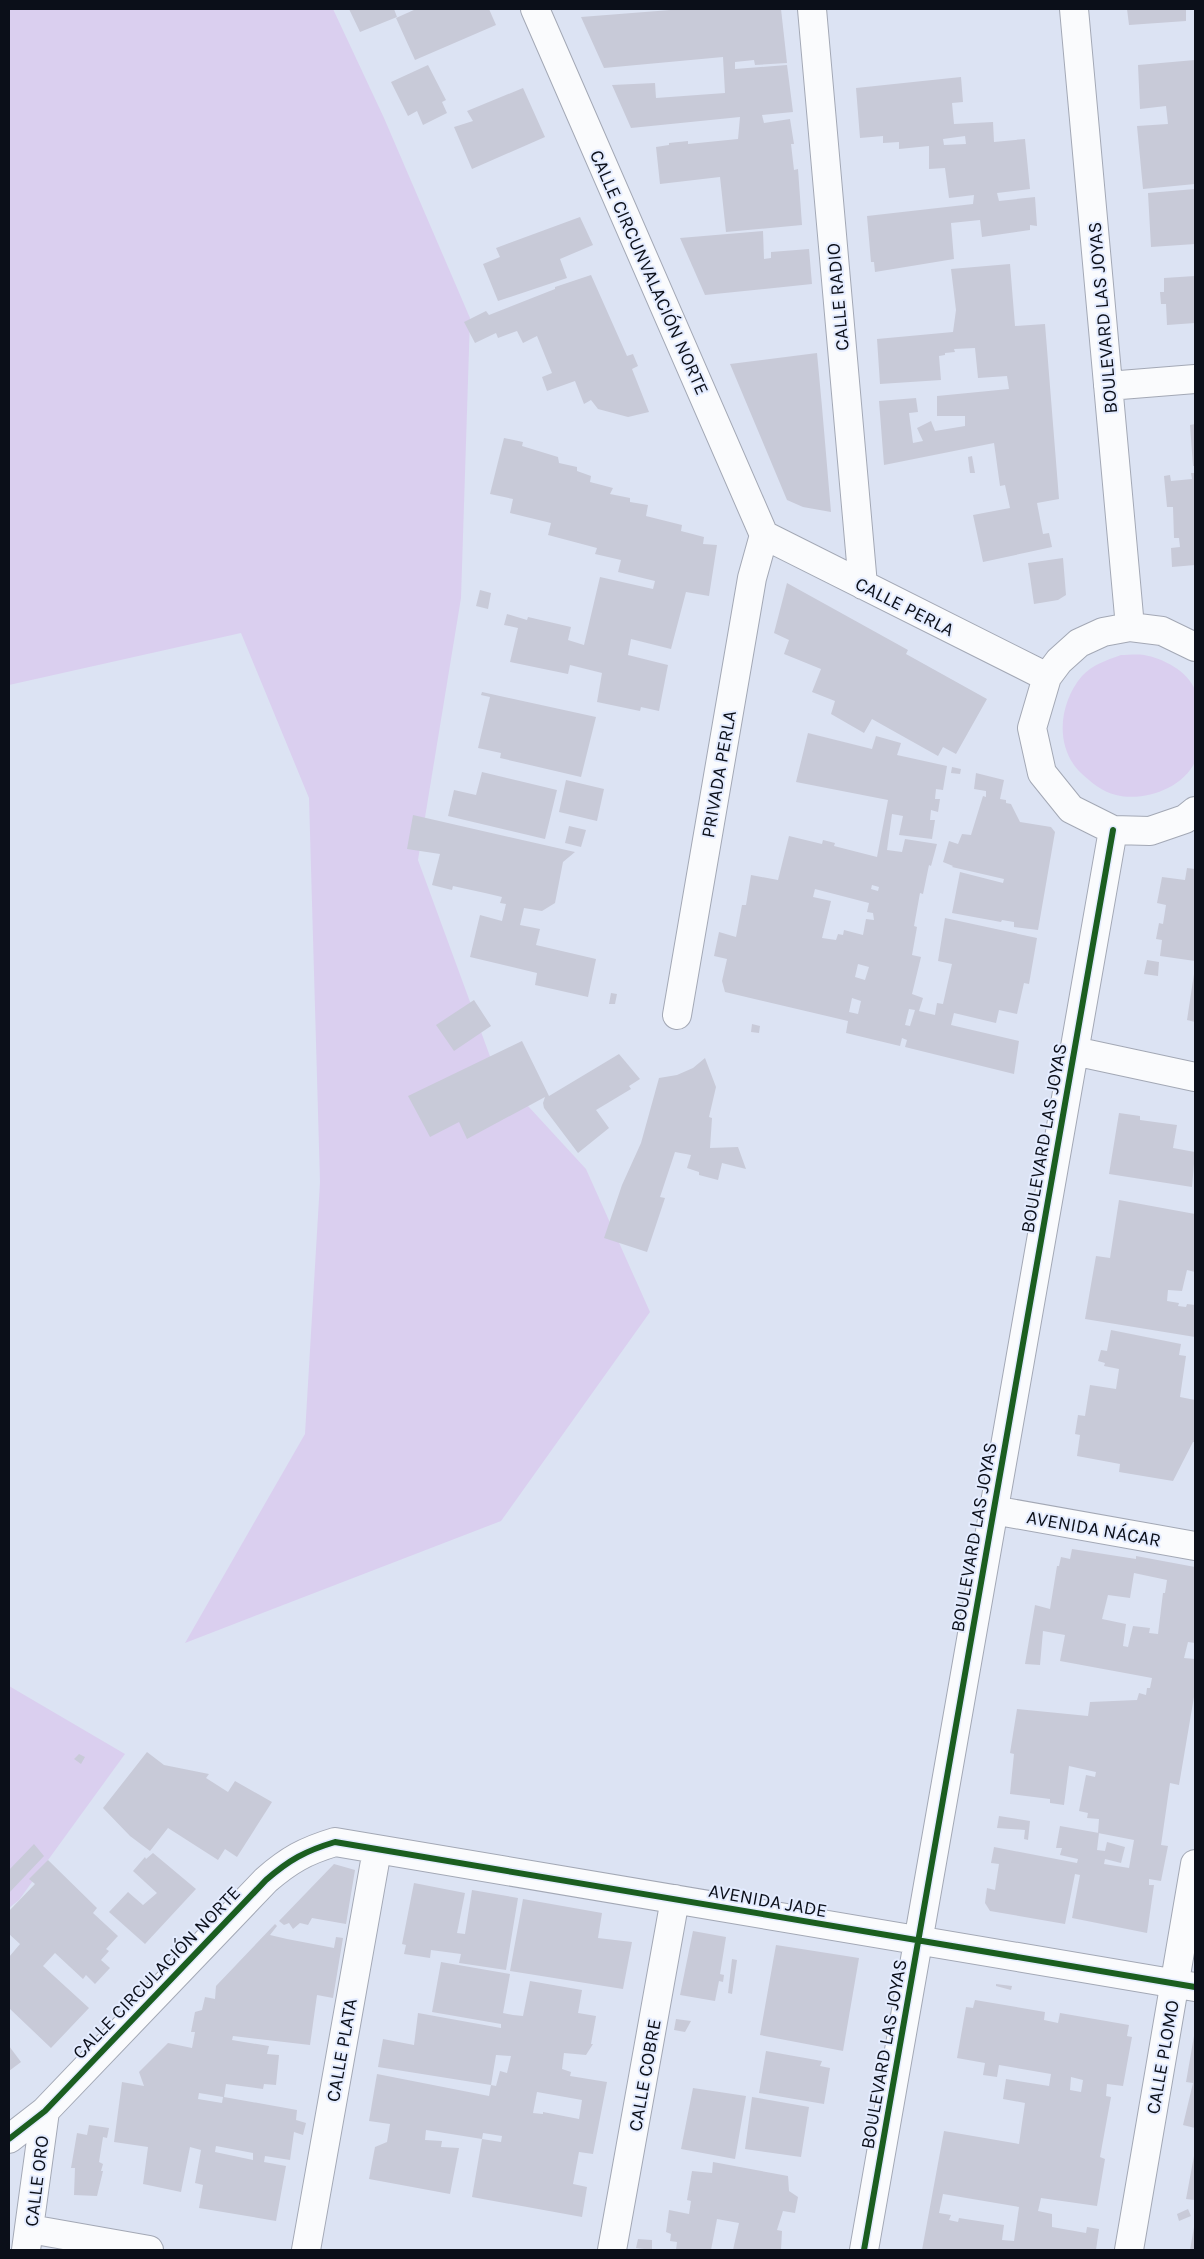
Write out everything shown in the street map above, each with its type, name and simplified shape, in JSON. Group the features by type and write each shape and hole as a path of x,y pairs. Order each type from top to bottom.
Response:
{"street":[{"name":"CALLE CIRCUNVALACIÓN NORTE","path":"535,9 764,535"},
{"name":"CALLE RADIO","path":"812,9 863,585"},
{"name":"BOULEVARD LAS JOYAS","path":"1074,9 1130,627"},
{"path":"1108,386 1195,379"},
{"name":"CALLE PERLA","path":"764,535 1047,677"},
{"name":"PRIVADA PERLA","path":"677,1015 752,578 764,535"},
{"path":"1195,648 1162,631 1130,627 1103,632 1079,643 1059,661 1047,677 1032,728 1042,773 1070,809 1113,830 1150,831 1185,819 1195,811"},
{"name":"BOULEVARD LAS JOYAS","path":"864,2250 1113,830"},
{"path":"1074,1051 1195,1077"},
{"name":"AVENIDA NÁCAR","path":"993,1510 1195,1546"},
{"name":"AVENIDA JADE","path":"335,1842 1185,1985"},
{"name":"CALLE CIRCULACIÓN NORTE","path":"9,2138 44,2111 266,1880 288,1861 309,1850 335,1842"},
{"name":"CALLE PLATA","path":"306,2250 377,1850"},
{"name":"CALLE PLOMO","path":"1128,2250 1185,1985 1195,1864"},
{"name":"CALLE COBRE","path":"612,2250 675,1899"},
{"name":"CALLE ORO","path":"28,2240 44,2111"},
{"path":"28,2240 149,2250"}],"shaded area":[{"path":"9,9 333,9 384,118 470,318 461,598 418,860 495,1070 586,1169 650,1312 501,1521 185,1643 305,1434 320,1182 309,798 241,633 9,685"},
{"path":"1121,655 1144,655 1174,666 1192,683 1196,694 1195,762 1181,780 1161,791 1138,797 1116,795 1106,792 1097,786 1081,773 1072,762 1063,738 1064,712 1074,687 1090,669"},
{"path":"9,1686 125,1754 19,1900 9,1908"}],"building":[{"path":"349,9 394,9 397,17 360,32"},
{"path":"416,9 489,9 496,25 415,60 396,18"},
{"path":"683,9 781,9 787,63 755,65 754,60 735,62 735,69 787,65 793,112 762,115 764,123 790,119 794,144 791,144 794,170 798,169 802,225 726,232 720,177 660,184 656,147 669,145 669,143 688,141 688,144 738,139 740,117 631,128 612,85 655,83 656,98 725,93 723,57 604,68 581,17"},
{"path":"1127,9 1186,9 1186,21 1129,25"},
{"path":"1195,60 1195,184 1143,189 1137,126 1168,124 1166,106 1140,109 1138,65"},
{"path":"428,65 446,100 442,102 447,113 423,125 417,111 408,116 391,82"},
{"path":"961,77 963,102 952,103 954,124 993,122 994,142 1025,139 1030,189 997,193 999,201 1035,197 1037,226 1030,225 1030,230 982,237 980,220 951,223 954,259 875,272 874,262 871,262 867,216 973,204 974,195 949,198 945,168 929,169 929,146 899,149 899,142 883,143 883,136 860,138 856,88","holes":["965,136 966,144 944,145 943,139"]},
{"path":"523,88 545,137 472,169 454,127 473,121 467,111"},
{"path":"1195,189 1195,244 1151,247 1148,193"},
{"path":"580,217 593,245 560,259 567,278 498,301 483,264 500,257 496,248"},
{"path":"763,231 764,259 771,258 771,252 809,249 812,284 705,295 680,238"},
{"path":"1010,264 1015,326 1045,324 1059,499 1037,503 1043,534 1049,533 1052,547 983,562 973,515 1010,508 1005,485 1000,486 994,443 884,465 879,401 916,398 918,412 909,413 913,443 923,441 917,428 931,421 935,431 965,426 965,416 937,416 937,396 1009,389 1007,376 978,378 975,348 954,349 955,352 939,356 941,380 880,384 877,339 953,332 956,310 951,269"},
{"path":"591,275 627,356 633,354 638,366 632,369 649,412 628,417 598,409 591,400 584,404 575,381 547,391 542,377 552,373 537,336 523,343 517,331 498,338 496,333 475,343 464,322 486,311 489,315 555,289 555,287"},
{"path":"1195,276 1195,323 1167,325 1166,304 1161,304 1160,292 1164,292 1164,278"},
{"path":"817,353 831,512 803,507 787,500 730,364"},
{"path":"1195,424 1195,466 1193,466 1190,425"},
{"path":"504,438 523,442 522,446 558,457 559,463 577,467 577,471 591,476 590,482 613,488 610,494 630,498 630,502 648,505 646,516 682,525 681,531 704,537 703,544 717,545 709,596 686,592 671,649 631,639 628,655 668,665 659,711 641,707 640,711 597,702 602,673 570,665 568,674 510,662 518,628 504,625 507,614 527,620 528,617 571,627 568,640 584,645 600,577 653,589 655,581 618,572 621,560 595,554 597,548 548,535 551,523 510,513 513,499 490,494"},
{"path":"972,456 975,473 970,473 968,457"},
{"path":"1191,473 1195,473 1195,565 1172,567 1171,548 1180,547 1179,538 1174,538 1173,507 1167,507 1164,476 1170,475 1171,481 1192,479"},
{"path":"1063,558 1066,595 1058,600 1034,604 1028,563"},
{"path":"787,583 908,650 906,654 987,699 956,754 943,747 938,756 872,719 864,733 831,714 835,701 812,692 821,669 784,654 789,640 774,633"},
{"path":"480,590 491,593 488,609 476,606"},
{"path":"482,692 596,717 581,777 500,758 501,753 478,748 490,697 481,695"},
{"path":"808,733 872,749 876,736 901,743 897,755 947,766 943,790 936,789 935,799 940,799 938,812 931,810 930,820 935,820 932,839 899,835 903,816 892,814 887,850 902,852 905,839 937,844 931,866 929,865 923,894 920,893 914,926 917,927 912,955 921,957 912,994 923,998 919,1011 935,1015 937,1003 943,1004 952,964 938,961 945,918 1037,938 1029,984 1024,983 1017,1014 999,1010 996,1023 954,1013 951,1025 1019,1041 1014,1074 905,1047 907,1040 902,1038 900,1046 846,1033 848,1021 725,992 722,981 727,959 714,956 719,932 736,937 742,905 746,905 751,875 778,880 789,836 822,844 823,840 835,843 834,846 877,857 888,800 796,782","holes":["872,885 879,887 878,891 871,889","815,889 869,903 867,912 873,913 874,920 866,919 863,935 844,930 843,935 838,934 836,940 822,938 831,901 813,897","858,964 869,967 865,980 855,977","852,998 861,1001 858,1014 849,1012","909,1009 915,1010 910,1026 905,1025"]},
{"path":"952,767 961,769 960,774 951,773"},
{"path":"482,772 557,790 545,839 448,816 454,790 476,795"},
{"path":"976,773 1004,780 1000,799 1006,800 1006,803 1011,804 1020,822 1051,827 1055,832 1038,930 1014,927 1014,922 1002,920 1001,922 952,913 960,872 1003,883 1004,879 952,867 943,862 949,841 958,844 962,834 971,835 983,796 986,797 986,791 974,789"},
{"path":"566,780 604,789 597,821 559,812"},
{"path":"413,815 575,852 563,862 555,903 542,911 524,908 520,925 540,929 536,945 596,959 588,997 535,985 537,973 470,957 480,915 502,921 506,904 500,903 502,897 453,886 452,890 432,885 440,854 407,849"},
{"path":"569,826 586,830 581,847 565,843"},
{"path":"1187,868 1195,869 1195,961 1160,956 1162,940 1156,939 1159,923 1163,924 1166,905 1157,903 1162,877 1185,880"},
{"path":"1147,960 1159,962 1158,976 1144,974"},
{"path":"1195,974 1195,1022 1187,1020"},
{"path":"611,993 617,994 615,1004 609,1004"},
{"path":"474,1000 491,1026 454,1051 436,1025"},
{"path":"752,1024 760,1026 759,1033 751,1032"},
{"path":"522,1041 549,1096 619,1054 640,1079 629,1086 631,1089 596,1110 609,1128 578,1153 544,1108 545,1097 467,1139 459,1122 430,1137 408,1096"},
{"path":"705,1058 716,1087 709,1117 712,1118 710,1148 738,1147 746,1169 722,1163 718,1180 699,1175 699,1172 687,1168 691,1155 675,1152 660,1197 665,1198 647,1252 604,1238 622,1185 641,1143 659,1078 677,1075 693,1068"},
{"path":"1119,1113 1140,1116 1140,1120 1177,1125 1173,1148 1195,1152 1192,1187 1109,1174"},
{"path":"1119,1200 1195,1214 1195,1272 1187,1270 1182,1291 1168,1290 1167,1301 1179,1303 1178,1306 1195,1305 1195,1337 1085,1319 1096,1256 1110,1258"},
{"path":"1111,1330 1181,1344 1179,1355 1186,1356 1180,1397 1195,1400 1195,1442 1193,1442 1173,1481 1119,1472 1120,1464 1077,1456 1080,1435 1075,1434 1078,1415 1085,1416 1090,1385 1116,1389 1119,1369 1104,1366 1105,1363 1098,1361 1101,1350 1107,1351"},
{"path":"1072,1549 1136,1559 1136,1556 1195,1567 1195,1643 1188,1642 1184,1658 1195,1659 1195,1691 1179,1785 1170,1783 1161,1845 1168,1846 1161,1881 1149,1879 1149,1885 1154,1885 1147,1933 1072,1918 1080,1875 1075,1874 1065,1924 990,1911 985,1903 987,1888 995,1890 999,1864 991,1863 994,1847 1077,1863 1078,1859 1060,1855 1062,1848 1056,1848 1060,1826 1098,1833 1099,1819 1087,1818 1088,1813 1079,1811 1086,1775 1095,1777 1096,1772 1069,1766 1064,1805 1050,1803 1050,1799 1010,1794 1014,1754 1010,1753 1017,1709 1088,1716 1090,1702 1137,1700 1139,1693 1146,1695 1147,1688 1150,1688 1152,1678 1060,1661 1065,1635 1043,1631 1040,1665 1025,1664 1035,1605 1050,1609 1057,1566 1059,1566 1061,1557 1070,1559","holes":["1134,1573 1167,1580 1165,1593 1163,1593 1158,1634 1149,1633 1150,1628 1133,1626 1128,1647 1123,1646 1126,1624 1102,1619 1108,1595 1130,1598","1099,1833 1134,1840 1129,1868 1104,1864 1105,1859 1121,1863 1125,1847 1107,1842 1105,1851 1097,1850"]},
{"path":"147,1752 164,1765 209,1774 206,1778 228,1792 235,1781 272,1802 237,1857 225,1849 218,1860 168,1828 150,1851 130,1836 103,1808"},
{"path":"79,1754 85,1757 81,1764 74,1759"},
{"path":"999,1816 1030,1821 1028,1840 1024,1839 1025,1830 997,1828"},
{"path":"34,1844 44,1856 9,1893 9,1870"},
{"path":"153,1853 196,1889 145,1944 109,1912 128,1892 143,1905 157,1893 133,1871 145,1857 146,1859"},
{"path":"48,1860 97,1908 93,1913 118,1936 106,1949 109,1951 101,1960 110,1968 95,1984 86,1975 83,1979 55,1953 43,1966 89,2008 51,2048 9,2008 9,1957 20,1944 9,1934 9,1911 35,1884 29,1879"},
{"path":"334,1864 355,1870 346,1924 312,1918 308,1925 300,1923 293,1929 289,1923 284,1925 279,1921"},
{"path":"414,1883 465,1893 457,1933 465,1934 472,1890 518,1898 506,1970 459,1963 461,1954 431,1950 430,1958 404,1954 406,1945 402,1944"},
{"path":"523,1899 602,1913 598,1938 632,1942 623,1989 510,1971"},
{"path":"275,1924 277,1926 270,1935 287,1939 334,1948 336,1937 343,1938 333,1998 317,1995 310,2045 233,2036 232,2040 269,2046 267,2054 279,2055 276,2085 264,2084 263,2089 226,2084 224,2097 297,2110 296,2120 306,2123 303,2135 294,2132 290,2160 265,2156 264,2162 286,2166 276,2221 199,2208 203,2185 195,2183 201,2150 190,2147 181,2192 143,2184 148,2147 114,2142 122,2082 144,2086 139,2072 168,2043 192,2048 195,2032 191,2032 195,2012 202,2010 205,1997 215,1999 216,1986","holes":["199,2093 223,2097 222,2103 198,2099","216,2146 253,2153 253,2160 215,2152"]},
{"path":"693,1931 726,1937 720,1974 724,1975 723,1982 719,1981 715,2001 680,1995"},
{"path":"776,1945 859,1958 843,2051 760,2035"},
{"path":"732,1959 737,1960 732,1994 728,1993"},
{"path":"441,1962 510,1974 503,2013 513,2015 523,2016 530,1981 582,1990 578,2013 596,2016 591,2044 593,2044 586,2055 564,2053 562,2069 571,2072 570,2076 607,2082 593,2154 579,2152 573,2184 587,2187 582,2217 472,2197 482,2139 426,2130 425,2140 442,2141 441,2147 459,2148 450,2194 369,2179 375,2147 387,2142 390,2124 369,2121 377,2074 489,2096 491,2085 378,2067 383,2039 414,2045 418,2013 501,2028 501,2024 432,2012","holes":["496,2055 511,2056 507,2073 500,2071 496,2086 491,2085","537,2092 582,2100 579,2119 543,2112 543,2114 533,2113","483,2133 502,2136 501,2142 482,2139"]},
{"path":"996,1984 1012,1986 1011,1990 996,1986"},
{"path":"975,2000 1045,2012 1044,2020 1058,2023 1060,2013 1129,2025 1127,2036 1132,2037 1123,2086 1107,2084 1106,2096 1111,2097 1100,2157 1105,2159 1097,2206 1041,2198 1038,2211 1052,2214 1052,2227 1086,2233 1087,2227 1099,2229 1096,2250 922,2250 944,2131 1019,2144 1025,2103 1003,2099 1006,2079 1049,2086 1051,2074 999,2065 997,2077 983,2075 985,2063 957,2058 966,2007 973,2008","holes":["1071,2077 1083,2080 1081,2092 1070,2090","943,2194 1019,2207 1014,2241 1002,2240 1004,2225 959,2218 958,2222 949,2220 951,2215 939,2213"]},
{"path":"676,2019 691,2021 685,2032 674,2030"},
{"path":"1194,2036 1195,2128 1183,2125 1193,2083 1186,2082"},
{"path":"9,2046 21,2062 9,2071"},
{"path":"766,2051 822,2061 820,2066 830,2068 824,2104 759,2093"},
{"path":"693,2088 746,2096 735,2159 681,2149"},
{"path":"752,2097 809,2107 801,2157 745,2149"},
{"path":"89,2125 109,2128 107,2138 103,2137 99,2162 103,2164 101,2171 103,2171 97,2196 74,2195 75,2168 71,2168 77,2133 87,2135"},
{"path":"1195,2156 1195,2200 1186,2199"},
{"path":"713,2162 788,2176 789,2191 798,2197 795,2213 783,2211 777,2230 782,2231 781,2250 733,2250 739,2223 717,2219 711,2250 676,2250 677,2242 670,2241 671,2234 666,2232 669,2210 689,2214 691,2201 687,2200 692,2171 712,2173"},
{"path":"1188,2209 1191,2216 1179,2221 1177,2214"},
{"path":"1194,2227 1195,2250 1190,2250"},
{"path":"638,2239 652,2240 652,2250 636,2248"}],"cycle path":[{"path":"864,2250 1113,830"},
{"path":"9,2139 45,2111 266,1880 298,1857 335,1842 1195,1987"}]}
